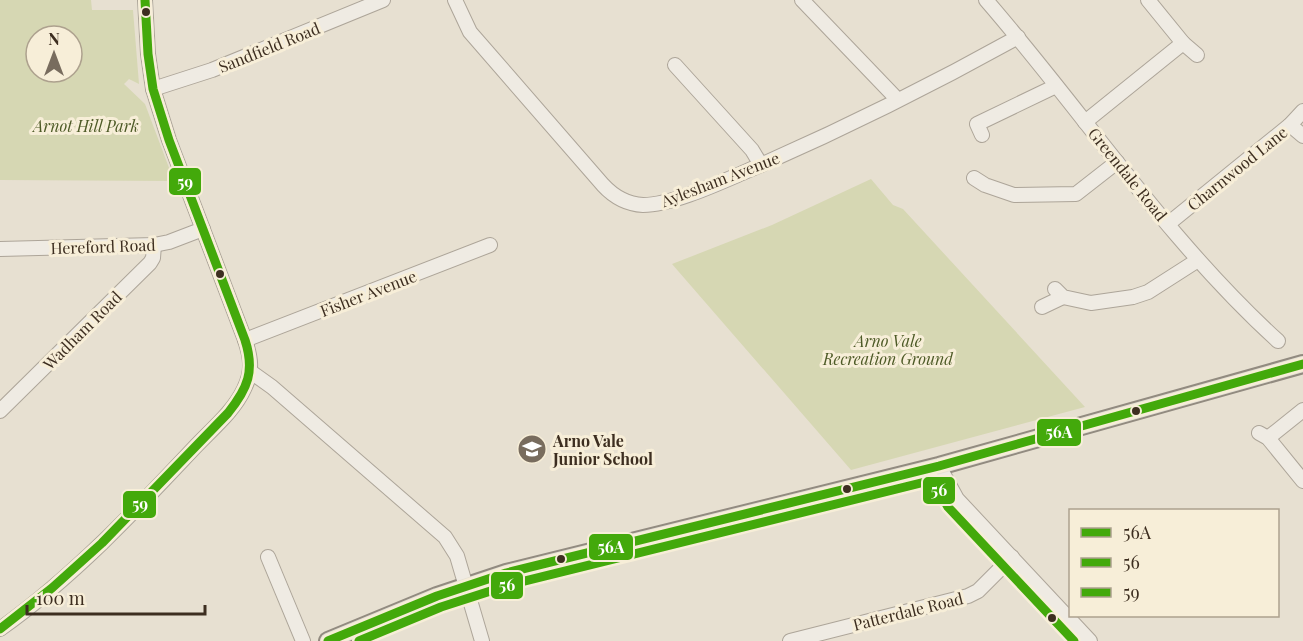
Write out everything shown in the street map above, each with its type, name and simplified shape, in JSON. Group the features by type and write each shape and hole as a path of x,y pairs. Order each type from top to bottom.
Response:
{"main road":[{"path":"328,641 465,586 606,548 939,466 1303,364"}],"street":[{"path":"0,629 80,564 154,490 238,400 251,372 250,355 245,340 169,140 153,89 144,0"},
{"name":"Sandfield Road","path":"153,89 212,70 383,0"},
{"name":"Aylesham Avenue","path":"455,0 470,32 603,185 617,198 644,205 671,200 817,141 1018,37"},
{"path":"802,0 897,99"},
{"name":"Greendale Road","path":"986,0 1198,260 1271,327 1278,341"},
{"path":"1148,0 1183,43 1197,55"},
{"path":"1085,122 1183,43"},
{"path":"676,64 752,150 762,165"},
{"path":"982,135 977,124 1056,86"},
{"name":"Charnwood Lane","path":"1168,224 1290,125 1303,111"},
{"path":"1290,125 1303,136"},
{"path":"984,179 1014,195 1076,195 1117,162"},
{"name":"Hereford Road","path":"0,249 154,245 169,242 203,229"},
{"name":"Wadham Road","path":"0,411 150,263 153,258 154,245"},
{"name":"Fisher Avenue","path":"245,340 490,245"},
{"path":"1042,307 1059,293 1091,303 1133,297 1148,292 1198,260"},
{"path":"251,372 272,387 445,537 457,556 482,641"},
{"path":"1303,410 1264,435 1303,481"},
{"path":"939,466 957,499 1090,641"},
{"path":"268,557 303,641"},
{"name":"Patterdale Road","path":"790,641 968,596 978,591 1012,557"}],"green space":[{"name":"Arnot Hill Park","path":"0,0 91,0 92,10 133,10 139,84 129,79 124,84 145,104 174,181 0,180"},
{"name":"Arno Vale Recreation Ground","path":"871,179 893,205 903,209 1085,407 851,470 672,264 772,225"}],"transit line":[{"name":"59","path":"0,629 52,588 102,543 228,413 248,379 249,361 245,340 169,140 153,89 148,54 145,0"},
{"name":"56A","path":"328,641 437,596 506,573 939,466 1303,364"},
{"name":"56","path":"359,641 441,607 509,585 933,480 948,507 1074,641"}],"place":[{"name":"Arno Vale Junior School","path":"532,449"}]}
